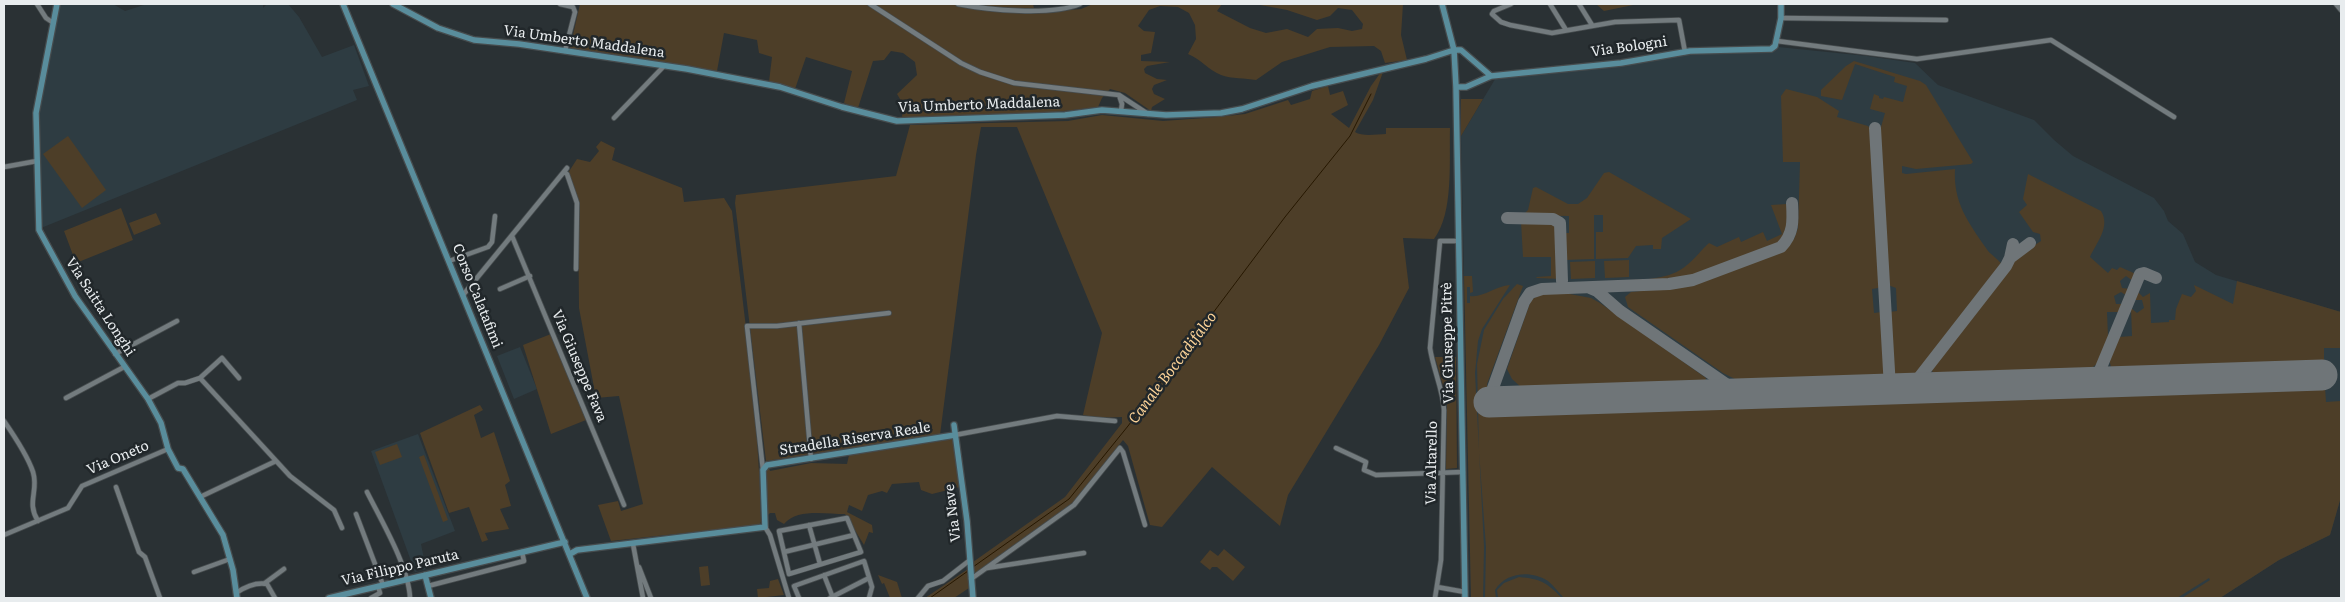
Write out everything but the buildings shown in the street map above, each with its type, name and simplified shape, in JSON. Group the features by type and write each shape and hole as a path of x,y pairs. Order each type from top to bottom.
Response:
{"street":[{"path":"37,4 46,18 52,22"},
{"name":"Via Saitta Longhi","path":"57,4 52,22 36,113 39,230 75,296 148,399 161,423 168,449 178,468 183,469 223,535 237,596"},
{"name":"Corso Calatafimi","path":"343,4 587,598"},
{"name":"Via Umberto Maddalena","path":"393,4 438,28 474,40 664,66 780,87 842,107 897,121 1066,115 1102,110 1150,114 1208,114 1242,109 1312,86 1426,59 1454,50"},
{"path":"560,4 573,7 575,12 565,51"},
{"path":"870,4 961,63 980,72 1014,83 1119,95 1150,114"},
{"path":"958,4 1005,11 1050,9 1080,4"},
{"name":"Via Giuseppe Pitrè","path":"1442,4 1454,50 1456,87 1465,595"},
{"path":"1511,4 1494,11 1492,14 1501,22 1552,33 1615,22 1679,20 1685,52"},
{"path":"1550,4 1566,30"},
{"path":"1579,4 1592,25"},
{"path":"1781,4 1781,18 1777,41 1917,59 2051,40 2174,117"},
{"path":"2336,4 2341,10"},
{"path":"1781,18 1946,20"},
{"name":"Via Bologni","path":"1456,87 1466,87 1492,76 1621,63 1708,49 1771,49 1777,41"},
{"path":"1454,50 1461,50 1492,76"},
{"path":"614,118 664,66"},
{"path":"1119,95 1122,104 1121,111"},
{"path":"1128,100 1129,112"},
{"path":"4,167 36,161"},
{"path":"463,295 566,170 577,203 576,269"},
{"path":"449,261 488,247 492,242 495,216"},
{"name":"Via Giuseppe Fava","path":"512,236 624,505"},
{"name":"Via Altarello","path":"1435,598 1441,560 1444,400 1432,365 1430,348 1440,241 1459,241"},
{"path":"500,288 530,276"},
{"path":"789,598 770,535 765,527 763,470 747,326 889,313"},
{"path":"115,354 177,322"},
{"path":"799,322 811,458"},
{"path":"148,399 178,383 185,383 200,378 222,358 239,378"},
{"path":"66,398 124,367"},
{"path":"200,378 290,476 334,510 342,528"},
{"name":"Stradella Riserva Reale","path":"763,470 767,466 955,436 1057,416 1115,420"},
{"path":"4,421 32,470 35,486 32,496 32,512 38,521"},
{"name":"Via Nave","path":"954,425 967,521 973,598"},
{"path":"971,576 986,568 1074,505 1120,448 1123,452 1144,525"},
{"path":"1336,448 1366,462 1364,470 1376,475 1463,472"},
{"name":"Via Oneto","path":"4,535 68,508 82,486 168,449"},
{"path":"200,497 276,461"},
{"path":"116,487 139,552 145,557 160,598"},
{"path":"367,492 388,534 406,579 410,598"},
{"path":"356,514 381,585 380,593 371,598"},
{"path":"847,518 861,552 790,574 779,531 809,525 847,518"},
{"path":"809,525 820,564"},
{"path":"570,554 577,550 765,527"},
{"path":"774,552 815,545 854,535"},
{"name":"Via Filippo Paruta","path":"329,598 565,542"},
{"path":"633,544 643,598"},
{"name":"Via Filippo Paruta","path":"428,586 524,562 522,552"},
{"path":"986,568 1084,553"},
{"path":"636,558 651,598"},
{"path":"194,572 230,559"},
{"path":"799,598 794,586 864,561 872,587 869,598"},
{"path":"918,598 928,586 943,581 970,561"},
{"name":"Via Filippo Paruta","path":"477,563 480,573"},
{"path":"237,596 243,588 261,582 265,583 284,569"},
{"path":"425,575 431,598"},
{"path":"824,575 832,598 869,578"},
{"path":"265,583 275,598"},
{"path":"1437,587 1465,595"}],"shaded area":[{"path":"59,4 113,4 125,11 147,4 263,4 263,8 267,4 288,4 299,17 322,57 354,45 369,86 353,90 357,100 41,228 38,111"},
{"path":"580,4 1033,4 1035,13 1081,9 1093,4 1222,4 1217,11 1250,28 1266,33 1287,29 1308,37 1317,29 1338,28 1352,31 1362,29 1363,24 1352,10 1338,8 1330,16 1317,20 1287,10 1255,4 1403,4 1401,35 1407,60 1385,63 1381,51 1374,46 1330,47 1282,62 1256,80 1234,78 1216,73 1188,54 1196,39 1195,25 1189,13 1178,7 1160,6 1149,10 1138,26 1144,31 1155,32 1151,53 1141,55 1141,61 1170,62 1147,66 1144,69 1145,73 1157,79 1167,80 1154,85 1152,89 1154,94 1165,99 1152,107 1151,111 1125,93 1110,89 1102,98 1098,107 1047,113 902,118 903,104 897,94 917,75 915,62 903,53 891,51 884,60 873,61 858,108 844,103 852,71 806,57 795,89 769,82 772,57 759,53 757,40 724,33 717,71 570,48"},
{"path":"1596,4 1638,4 1604,11"},
{"path":"1778,47 1915,63 1938,85 2034,120 2073,156 2154,198 2164,211 2168,221 2183,234 2195,262 2216,275 2341,312 2341,497 2330,535 2279,560 2220,598 1471,598 1461,136 1497,76 1699,52 1772,51"},
{"path":"1854,61 1920,81 1926,85 1973,162 1971,164 1916,169 1902,166 1902,173 1955,169 1956,192 1963,211 1988,250 2002,265 1922,372 1917,375 1896,376 1892,370 1889,312 1897,311 1896,288 1888,285 1879,134 1885,113 1870,109 1874,94 1879,96 1879,98 1883,99 1884,97 1903,102 1907,86 1894,82 1895,77 1855,64 1842,100 1821,96 1821,90 1846,66"},
{"path":"1381,72 1383,72 1373,100 1355,132 1370,135 1386,134 1386,128 1450,128 1450,170 1445,215 1434,239 1403,238 1409,288 1379,345 1288,495 1280,526 1212,467 1162,527 1150,525 1128,446 1123,440 1074,502 974,574 973,562 1065,497 1122,423 1122,417 1097,418 1083,415 1102,333 1017,127 981,127 940,435 766,461 735,203 736,195 896,176 910,125 1068,121 1102,115 1163,121 1218,117 1245,114 1288,100 1291,105 1310,99 1312,91 1328,86 1330,95 1343,91 1348,105 1331,114 1349,128 1371,86"},
{"path":"1786,89 1817,97 1839,111 1837,117 1868,126 1872,131 1881,285 1878,288 1872,289 1874,313 1882,312 1885,372 1882,376 1737,380 1723,373 1628,307 1625,297 1631,292 1681,287 1782,252 1794,239 1798,228 1800,162 1783,162 1781,96"},
{"path":"1461,99 1483,99 1461,136"},
{"path":"68,136 106,190 82,208 43,154"},
{"path":"601,141 615,148 612,160 682,188 684,202 724,198 732,211 754,405 760,483 761,522 759,525 611,541 598,505 618,501 621,511 643,504 619,396 596,398 579,308 578,200 568,173 577,159 590,162 599,151 596,147"},
{"path":"1609,172 1691,219 1662,238 1661,249 1653,249 1653,245 1636,246 1628,258 1596,259 1596,232 1603,232 1603,215 1594,215 1594,259 1564,260 1564,233 1569,233 1569,216 1523,215 1528,210 1533,188 1536,187 1568,204 1578,204 1587,198 1604,173"},
{"path":"2028,174 2101,211 2104,217 2103,229 2090,257 2108,273 2112,268 2117,270 2120,267 2136,274 2133,281 2126,276 2120,281 2122,288 2130,289 2127,296 2121,292 2114,296 2116,304 2123,304 2120,312 2107,312 2108,337 2110,337 2102,356 2097,364 2088,369 1933,374 1932,370 2016,257 2041,241 2040,234 2033,232 2019,212 2027,205 2023,199"},
{"path":"1787,204 1790,207 1789,229 1785,238 1777,245 1683,280 1615,283 1615,281 1649,279 1673,274 1688,264 1709,243 1717,247 1739,237 1741,242 1763,232 1767,241 1782,234 1771,205"},
{"path":"121,208 133,240 76,263 64,231"},
{"path":"156,213 161,224 134,235 129,223"},
{"path":"1525,219 1557,222 1560,232 1561,279 1536,277 1551,276 1551,257 1523,257 1521,222"},
{"path":"1629,260 1629,277 1605,278 1604,261"},
{"path":"1595,261 1595,278 1571,279 1570,262"},
{"path":"1464,276 1472,276 1473,292 1470,293 1470,287 1467,287 1467,303 1470,303 1470,296 1480,295 1499,287 1510,285 1482,329 1478,341 1475,373 1484,547 1483,598 1471,598"},
{"path":"2237,281 2341,312 2341,348 2324,348 2324,361 2111,367 2109,359 2119,337 2132,336 2131,308 2137,313 2144,308 2142,300 2135,300 2138,292 2143,297 2150,293 2151,323 2169,322 2169,320 2175,320 2176,309 2182,294 2191,297 2196,291 2194,285 2233,304"},
{"path":"1517,284 1523,286 1487,384 1488,416 2325,387 2326,402 2341,401 2341,497 2330,535 2279,560 2220,598 2182,598 2210,580 2209,578 2177,598 1564,598 1548,581 1541,577 1527,574 1512,576 1506,579 1495,590 1496,598 1485,598 1486,547 1479,451 1477,364 1484,330 1503,299"},
{"path":"1559,292 1591,298 1600,303 1706,378 1705,382 1522,388 1512,379 1507,369 1531,300 1542,293"},
{"path":"551,334 586,420 551,434 523,345"},
{"path":"520,347 537,389 514,399 497,356"},
{"path":"1435,357 1456,357 1457,468 1446,469 1447,400"},
{"path":"480,405 483,410 474,415 481,438 494,432 510,481 505,485 511,506 500,509 509,529 485,533 488,540 482,542 469,507 449,513 420,433"},
{"path":"418,434 455,531 421,544 426,569 415,572 371,451"},
{"path":"953,439 960,487 932,494 921,490 919,482 892,484 887,493 882,491 868,495 862,511 849,505 847,512 872,525 873,533 869,532 864,545 845,514 804,514 790,519 784,524 777,520 775,513 770,513 767,516 766,472 769,468 770,471 811,463 847,464 849,455"},
{"path":"397,444 402,457 380,465 375,452"},
{"path":"424,455 448,520 443,522 419,457"},
{"path":"1224,549 1245,567 1233,581 1217,567 1212,567 1210,570 1200,562 1210,550 1218,556"},
{"path":"708,566 710,585 701,586 699,567"},
{"path":"968,569 969,588 954,598 925,598"},
{"path":"878,575 897,582 902,598 890,598 884,583 882,584"},
{"path":"1519,577 1543,582 1562,598 1498,598 1497,590 1504,583"},
{"path":"778,579 784,595 758,598 757,589 769,588 770,581"}],"waterway":[{"name":"Canale Boccadifalco","path":"973,567 1069,499 1128,426 1285,217 1350,136 1371,94"},
{"name":"Canale Boccadifalco","path":"930,598 968,571"}],"taxiway":[{"path":"1875,128 1890,388"},
{"path":"1493,401 1493,388 1524,302 1530,293 1542,289 1669,284 1693,280 1781,247 1790,232 1792,203"},
{"path":"1507,218 1553,219 1560,223 1562,281"},
{"path":"2010,258 2030,243"},
{"path":"1911,388 2006,266 2013,244"},
{"path":"2095,382 2140,274 2144,273 2156,278"},
{"path":"1590,288 1597,291 1620,311 1739,393"}],"runway":[{"path":"1489,402 2322,375"}]}
